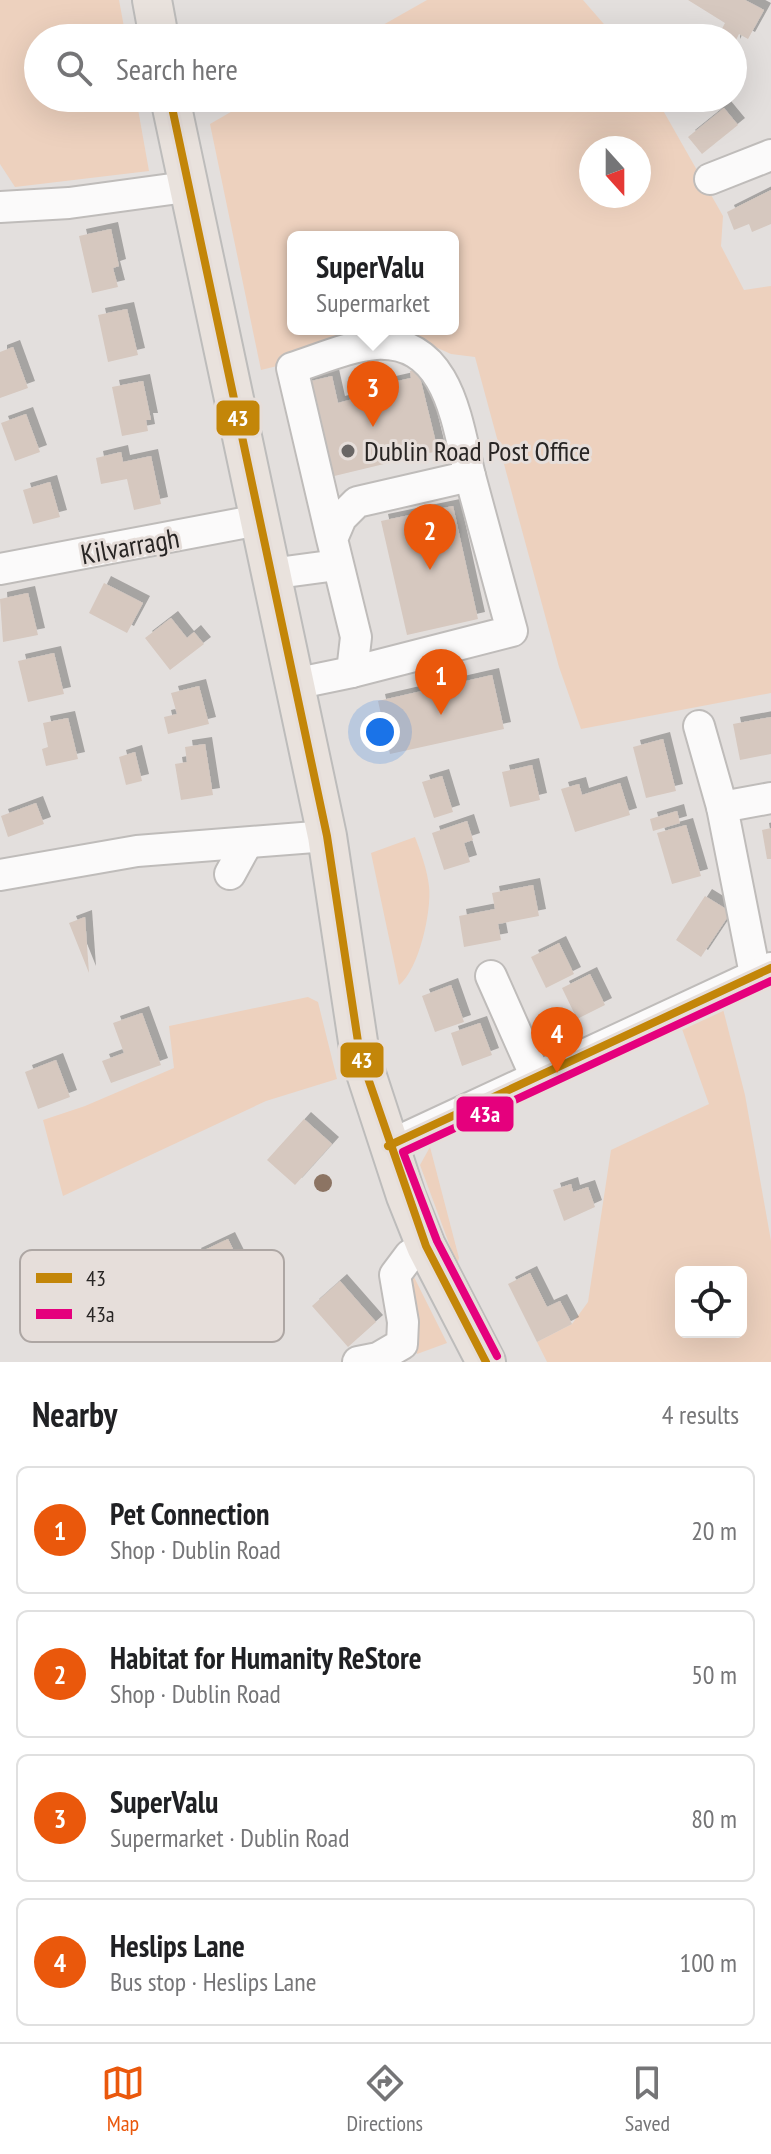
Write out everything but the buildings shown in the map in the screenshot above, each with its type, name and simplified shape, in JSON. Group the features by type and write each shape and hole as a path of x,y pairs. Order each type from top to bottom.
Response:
{"main road":[{"path":"152,0 156,24"},
{"path":"173,112 186,187 327,836 360,1055 388,1146 426,1246 486,1362"}],"street":[{"path":"710,179 771,155"},
{"path":"0,207 69,203 186,187"},
{"path":"294,684 352,672 512,631 450,396 436,368 407,348 375,344 292,368 293,385 356,637 352,672"},
{"path":"335,552 341,518 357,502 470,476"},
{"name":"Kilvarragh","path":"0,569 259,520"},
{"path":"270,574 335,552"},
{"path":"388,1146 763,971 699,726"},
{"path":"722,807 771,798"},
{"path":"0,875 137,851 327,836"},
{"path":"230,874 247,843"},
{"path":"491,976 535,1075"},
{"path":"358,1362 378,1358 402,1344 395,1275 410,1255 426,1246"}],"shaded area":[{"path":"0,0 119,0 123,24 24,24 24,112 138,112 149,171 15,187 0,164"},
{"path":"427,0 583,0 604,24 385,24"},
{"path":"231,112 664,112 723,216 721,246 744,290 771,286 771,693 581,729 559,667 475,357 451,354 408,335 459,335 459,231 287,231 287,335 402,335 261,370 210,124"},
{"path":"415,837 428,880 428,909 423,939 413,967 399,985 371,853"},
{"path":"308,997 318,1002 337,1079 266,1101 63,1196 43,1120 85,1106 174,1068 169,1026"},
{"path":"723,1009 745,1095 771,1241 771,1362 547,1362 537,1342 572,1324 588,1302 611,1150 709,1104 682,1029"},
{"path":"430,1147 459,1258 457,1265 420,1165"},
{"path":"413,1275 447,1343 417,1354 405,1279"}],"transit line":[{"name":"43","path":"173,112 327,836 360,1055 426,1246 486,1362"},
{"name":"43","path":"388,1146 771,968"},
{"name":"43a","path":"497,1356 437,1241 403,1152 771,981"}],"place":[{"name":"SuperValu","path":"373,427"},
{"name":"Dublin Road Post Office","path":"348,451"},
{"name":"Habitat for Humanity ReStore","path":"430,570"},
{"name":"Pet Connection","path":"441,715"},
{"name":"Heslips Lane","path":"557,1073"}]}
